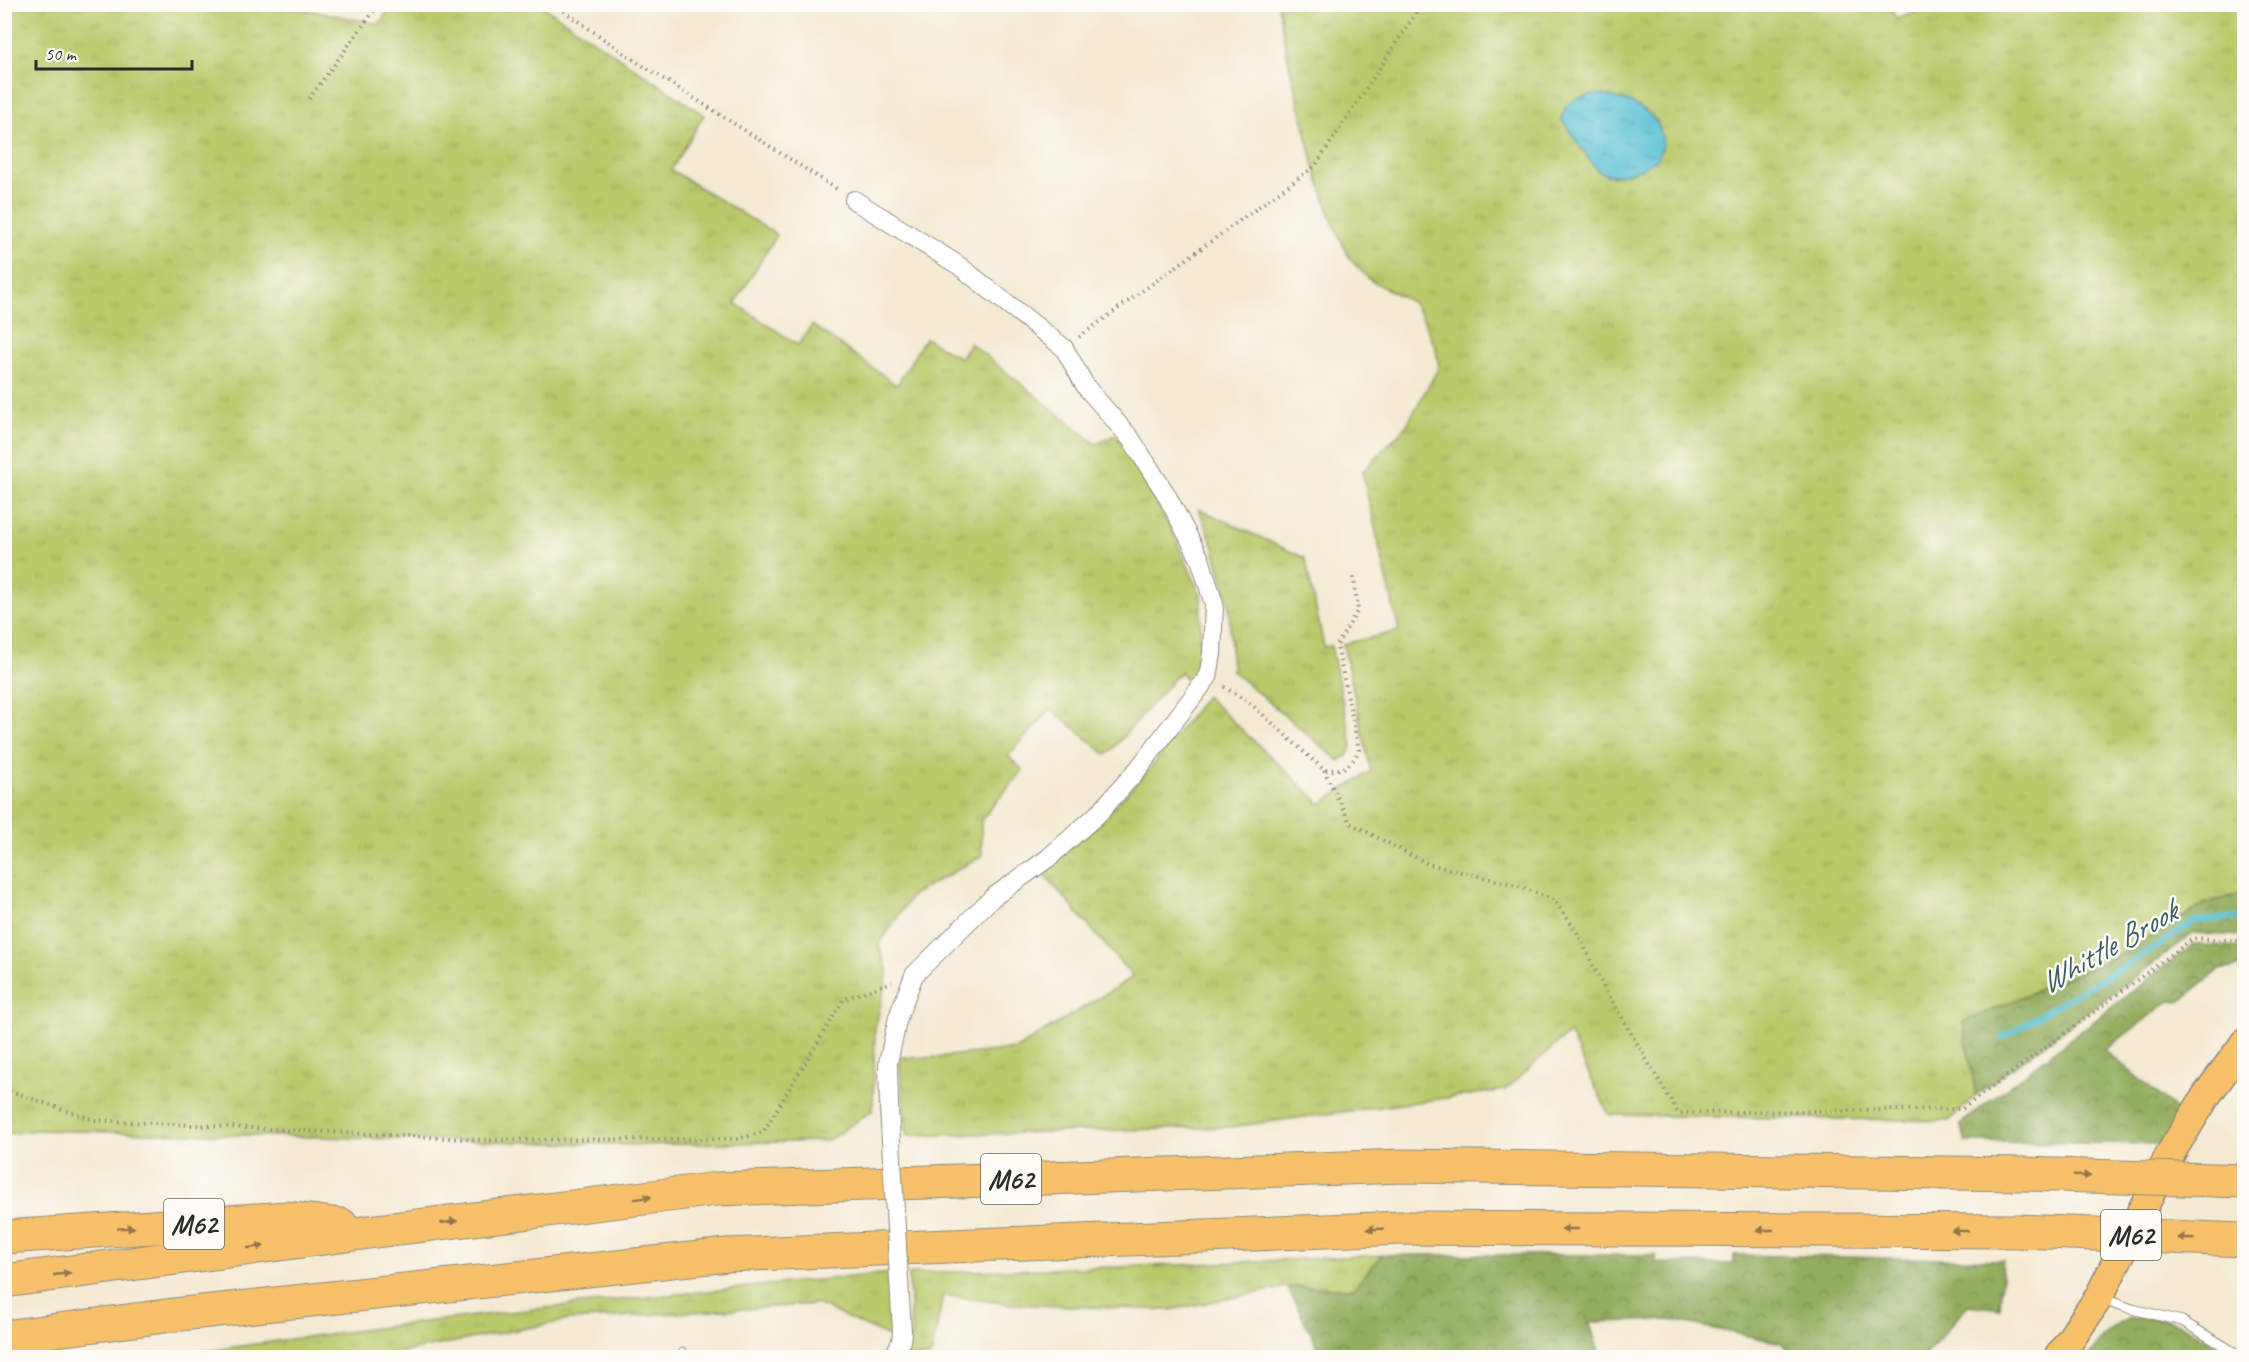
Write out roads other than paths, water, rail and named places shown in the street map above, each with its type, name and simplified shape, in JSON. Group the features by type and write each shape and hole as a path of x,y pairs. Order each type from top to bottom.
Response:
{"highway":[{"name":"M62","path":"4,1281 384,1230 717,1189 1404,1166 2024,1174 2244,1181"},
{"name":"M62","path":"4,1237 287,1218 384,1230"},
{"name":"M62","path":"4,1337 173,1315 727,1254 1403,1228 2018,1231 2244,1240"},
{"name":"M62","path":"16,1358 173,1315"}],"main road":[{"path":"2062,1351 2099,1297 2170,1154 2206,1096 2244,1044"}],"street":[{"path":"854,200 958,266 1064,348 1086,387 1131,439 1166,494 1200,559 1214,604 1212,654 1208,677 1138,769 1098,814 1047,859 992,898 914,975 898,1017 888,1063 902,1332 901,1341 893,1358"}],"lane":[{"path":"2099,1297 2132,1309 2182,1321 2244,1358"}],"water":[{"path":"1598,94 1627,101 1652,116 1663,141 1655,160 1623,174 1606,174 1597,169 1562,120 1565,107 1577,98"}],"waterway":[{"name":"Whittle Brook","path":"2003,1037 2156,947 2195,921 2244,917"}]}
